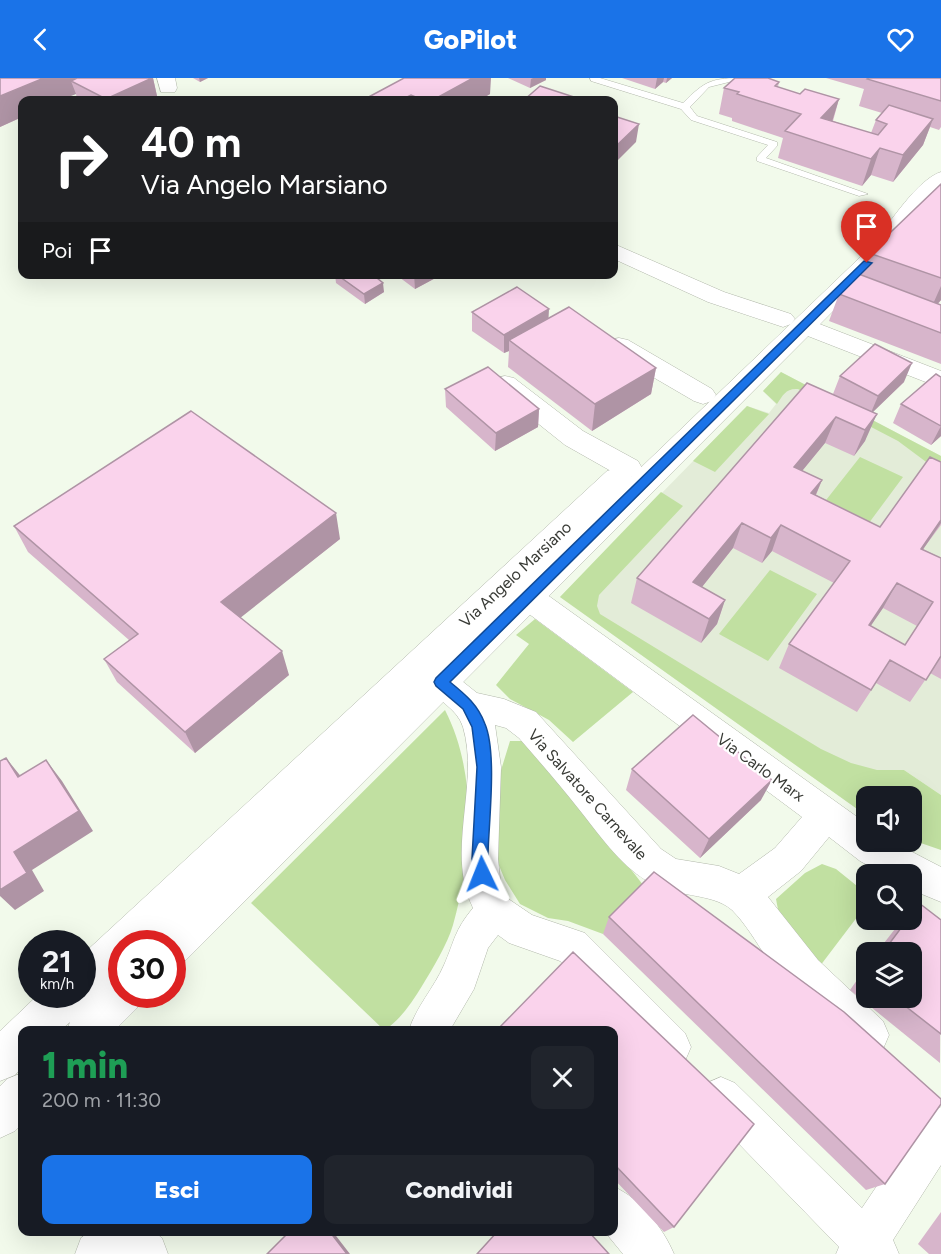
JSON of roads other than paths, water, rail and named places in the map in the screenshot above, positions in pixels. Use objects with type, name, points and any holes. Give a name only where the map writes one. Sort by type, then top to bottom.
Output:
[{"type":"street","name":"Via Angelo Marsiano","points":[[139,930],[703,395],[883,248],[910,210],[941,179]]},
{"type":"street","points":[[618,253],[716,297],[793,322],[941,380]]},
{"type":"street","name":"Via Angelo Marsiano","points":[[186,933],[454,694],[528,597],[793,322]]},
{"type":"street","points":[[599,334],[703,395]]},
{"type":"street","points":[[497,378],[574,438],[628,468]]},
{"type":"street","name":"Via Carlo Marx","points":[[528,597],[873,849],[922,877],[941,885]]},
{"type":"street","points":[[454,694],[479,726],[481,736],[484,767],[480,859],[483,890],[494,911],[522,930],[572,946],[867,1250],[941,1128]]},
{"type":"street","name":"Via Salvatore Carnevale","points":[[454,694],[524,722],[560,760],[616,830],[651,864],[676,879],[714,882],[739,893],[762,917],[783,950],[817,989],[897,1060]]},
{"type":"street","points":[[739,893],[765,880],[791,859],[825,814]]},
{"type":"street","points":[[430,1026],[460,975],[472,938],[494,911]]},
{"type":"street","name":"Via Angelo Marsiano","points":[[96,969],[108,959]]},
{"type":"street","points":[[36,1026],[55,1008]]},
{"type":"street","points":[[91,1026],[109,1008]]},
{"type":"street","points":[[0,1060],[18,1043]]},
{"type":"street","points":[[0,1116],[18,1098]]},
{"type":"street","points":[[618,1214],[652,1254]]},
{"type":"street","points":[[97,1254],[117,1236]]},
{"type":"street","points":[[126,1236],[146,1254]]},
{"type":"lane","points":[[596,78],[594,79],[685,107],[694,118],[774,144],[760,159],[863,194]]},
{"type":"lane","points":[[685,107],[706,85],[741,78]]}]
